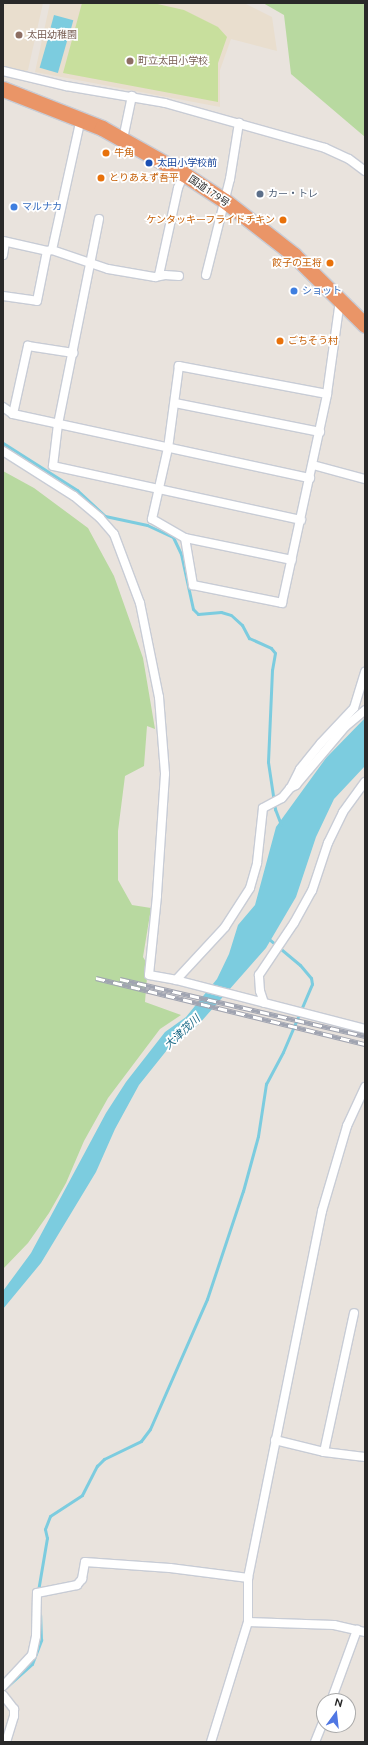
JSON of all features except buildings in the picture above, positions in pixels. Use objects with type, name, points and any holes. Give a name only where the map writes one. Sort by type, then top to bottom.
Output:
[{"type":"highway","name":"国道179号","points":[[3,89],[81,118],[123,139],[184,174],[225,201],[294,255],[365,326]]},
{"type":"street","points":[[3,71],[66,86],[132,96],[239,123],[325,148],[350,159],[365,171]]},
{"type":"street","points":[[123,139],[132,96]]},
{"type":"street","points":[[3,296],[37,301],[81,118]]},
{"type":"street","points":[[206,276],[225,201],[239,123]]},
{"type":"street","points":[[159,275],[178,188],[184,174]]},
{"type":"street","points":[[44,475],[54,466],[58,424],[99,219]]},
{"type":"street","points":[[3,255],[4,241],[50,251],[90,264],[155,277],[159,275],[179,276]]},
{"type":"street","points":[[185,538],[193,585],[282,603],[328,394],[340,300]]},
{"type":"street","points":[[13,414],[28,346],[73,353]]},
{"type":"street","points":[[292,560],[185,538],[152,519],[160,489],[168,448],[179,366],[328,394]]},
{"type":"street","points":[[175,403],[320,432]]},
{"type":"street","points":[[3,407],[13,414],[310,478]]},
{"type":"street","points":[[3,451],[44,475],[74,496],[114,534],[140,603],[154,662],[159,697],[165,774],[158,896],[149,975],[176,980],[365,1029]]},
{"type":"street","points":[[313,465],[365,479]]},
{"type":"street","points":[[54,466],[301,520]]},
{"type":"street","points":[[176,980],[225,927],[250,888],[257,863],[263,808],[282,798],[290,788],[308,758],[354,708],[365,672]]},
{"type":"street","points":[[290,788],[296,785],[344,727],[365,710]]},
{"type":"street","points":[[264,1003],[260,991],[259,975],[294,923],[312,891],[328,843],[343,812],[365,782]]},
{"type":"street","points":[[211,1742],[248,1622],[248,1578],[322,1211],[347,1126],[365,1087]]},
{"type":"street","points":[[324,1452],[354,1313]]},
{"type":"street","points":[[275,1440],[324,1452],[365,1457]]},
{"type":"street","points":[[3,1686],[32,1655],[36,1636],[40,1592],[77,1585],[82,1579],[85,1562],[170,1568],[248,1578]]},
{"type":"street","points":[[248,1622],[334,1625],[361,1631],[334,1693]]},
{"type":"street","points":[[4,1695],[14,1709],[14,1716],[6,1742]]},
{"type":"shaded area","name":"太田幼稚園","points":[[3,3],[43,3],[28,70],[23,72],[3,67]]},
{"type":"shaded area","name":"町立太田小学校","points":[[50,3],[244,3],[272,17],[277,51],[231,39],[220,70],[220,107],[35,72]]},
{"type":"green space","name":"町立太田小学校","points":[[82,3],[153,3],[184,10],[218,27],[227,37],[218,63],[218,102],[63,73]]},
{"type":"green space","points":[[263,3],[365,3],[365,137],[291,74],[284,15]]},
{"type":"green space","points":[[3,471],[34,488],[88,528],[114,576],[143,658],[155,729],[147,726],[144,766],[125,776],[118,831],[118,880],[132,905],[151,908],[143,957],[148,965],[145,1002],[181,1015],[160,1029],[108,1098],[84,1141],[66,1183],[49,1213],[28,1243],[3,1269]]},
{"type":"water","points":[[54,15],[73,20],[70,33],[51,28]]},
{"type":"water","points":[[49,35],[67,40],[58,73],[40,68]]},
{"type":"water","name":"大津茂川","points":[[365,718],[365,766],[334,799],[316,837],[296,897],[266,948],[199,1024],[167,1050],[139,1085],[115,1129],[96,1172],[41,1263],[3,1309],[3,1291],[31,1253],[106,1113],[126,1082],[165,1032],[186,1017],[217,979],[229,954],[238,925],[255,905],[276,827],[326,758]]},
{"type":"waterway","points":[[3,443],[77,490],[105,516],[147,525],[173,537],[181,554],[193,609],[198,614],[221,612],[231,615],[242,625],[249,638],[271,648],[275,653],[272,670],[268,762],[275,809],[281,825]]},
{"type":"waterway","points":[[38,1591],[47,1538],[45,1529],[50,1516],[82,1495],[97,1466],[104,1459],[141,1441],[150,1429],[207,1299],[243,1191],[258,1136],[266,1084],[283,1052],[312,984],[311,978],[300,965],[269,939]]},
{"type":"waterway","points":[[3,1690],[32,1664],[41,1640],[40,1615]]},
{"type":"railway","points":[[96,978],[365,1044]]},
{"type":"railway","points":[[120,979],[365,1036]]},
{"type":"place","name":"太田幼稚園","points":[[19,35]]},
{"type":"place","name":"町立太田小学校","points":[[130,61]]},
{"type":"place","name":"牛角","points":[[106,153]]},
{"type":"place","name":"太田小学校前","points":[[149,163]]},
{"type":"place","name":"とりあえず吾平","points":[[101,178]]},
{"type":"place","name":"カー・トレ","points":[[260,194]]},
{"type":"place","name":"マルナカ","points":[[14,207]]},
{"type":"place","name":"ケンタッキーフライドチキン","points":[[283,220]]},
{"type":"place","name":"餃子の王将","points":[[330,263]]},
{"type":"place","name":"ショット","points":[[294,291]]},
{"type":"place","name":"ごちそう村","points":[[280,341]]}]
